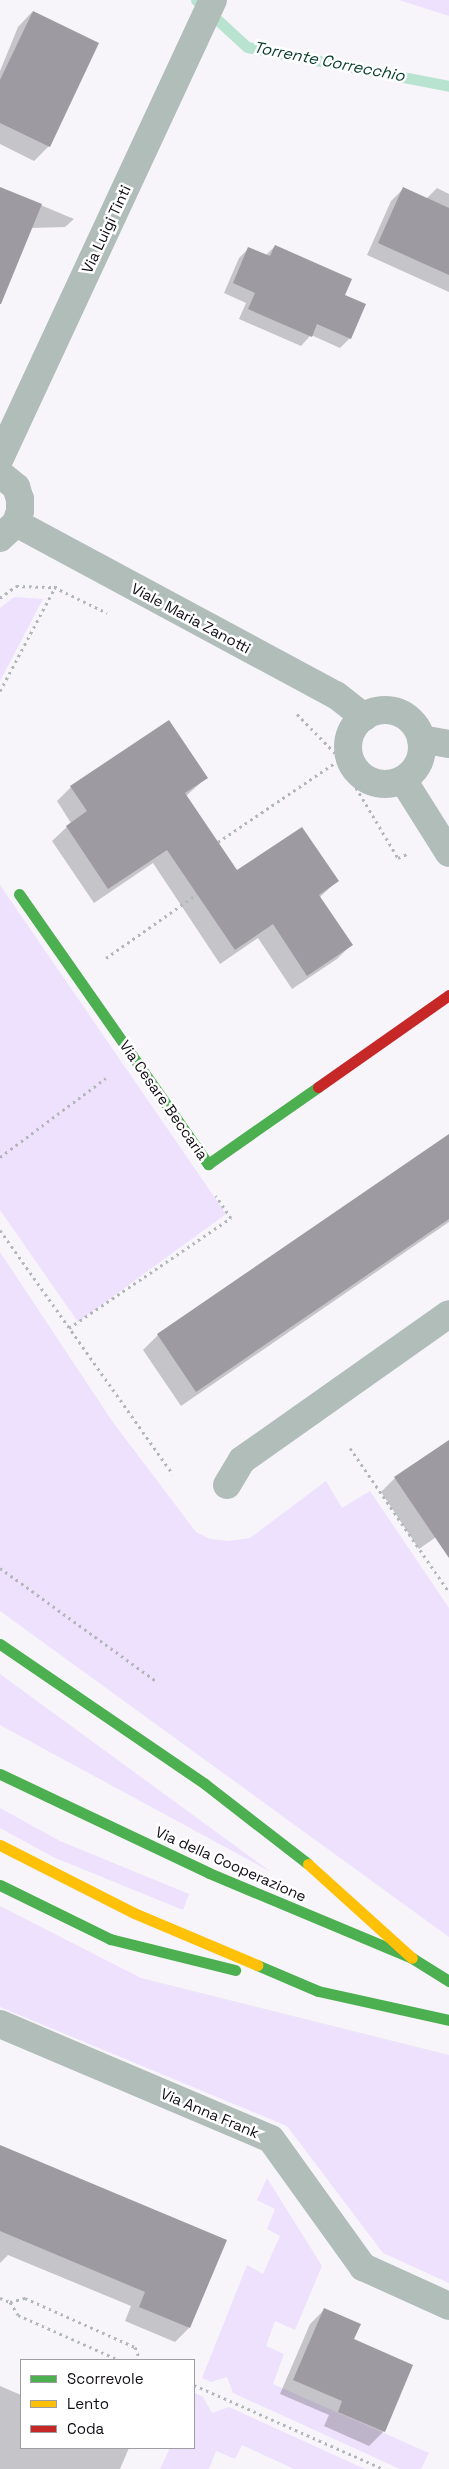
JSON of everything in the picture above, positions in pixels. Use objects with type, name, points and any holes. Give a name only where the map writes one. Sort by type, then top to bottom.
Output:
[{"type":"main road","name":"Via Cesare Beccaria","points":[[19,894],[208,1164],[449,995]]},
{"type":"main road","points":[[0,1644],[205,1784],[323,1875],[412,1958]]},
{"type":"main road","name":"Via della Cooperazione","points":[[0,1774],[209,1873],[412,1958],[449,1981]]},
{"type":"main road","points":[[0,1845],[134,1913],[318,1991]]},
{"type":"main road","points":[[0,1886],[110,1939],[318,1991],[449,2020]]},
{"type":"street","name":"Via Luigi Tinti","points":[[0,458],[213,0]]},
{"type":"street","name":"Viale Maria Zanotti","points":[[0,474],[16,487],[20,499],[20,511],[8,531],[336,695],[364,717]]},
{"type":"street","points":[[396,711],[407,717],[418,730],[421,739],[421,755],[416,768],[403,780],[394,784],[370,782],[355,770],[348,755],[349,736],[356,724],[374,712],[396,711]]},
{"type":"street","points":[[421,739],[449,744]]},
{"type":"street","points":[[403,780],[444,846]]},
{"type":"street","points":[[227,1485],[242,1460],[449,1314]]},
{"type":"street","name":"Via Anna Frank","points":[[0,2024],[272,2139],[363,2268],[449,2306]]},
{"type":"path","points":[[0,598],[16,586],[54,587],[112,615]]},
{"type":"path","points":[[0,691],[54,587]]},
{"type":"path","points":[[292,710],[339,760],[398,858],[444,846]]},
{"type":"path","points":[[218,842],[339,760]]},
{"type":"path","points":[[78,978],[197,894]]},
{"type":"path","points":[[0,1157],[133,1058]]},
{"type":"path","points":[[69,1328],[230,1218]]},
{"type":"path","points":[[0,1230],[173,1474]]},
{"type":"path","points":[[350,1448],[449,1592]]},
{"type":"path","points":[[0,1568],[156,1681]]},
{"type":"path","points":[[0,2298],[10,2302],[18,2315],[117,2359]]},
{"type":"path","points":[[10,2302],[25,2298],[33,2301],[134,2347],[140,2359]]},
{"type":"path","points":[[195,2386],[384,2469]]},
{"type":"shaded area","points":[[399,0],[449,0],[449,16]]},
{"type":"shaded area","points":[[14,597],[43,599],[0,681],[0,608]]},
{"type":"shaded area","points":[[0,885],[226,1214],[78,1322],[0,1210]]},
{"type":"shaded area","points":[[0,1252],[112,1421],[196,1532],[210,1539],[228,1541],[250,1538],[326,1481],[342,1508],[370,1491],[449,1608],[449,1937],[0,1611]]},
{"type":"shaded area","points":[[0,1674],[271,1872],[0,1725]]},
{"type":"shaded area","points":[[0,1808],[60,1841],[189,1894],[183,1910],[53,1857],[0,1828]]},
{"type":"shaded area","points":[[0,1906],[141,1978],[449,2055],[449,2283],[383,2253],[287,2126],[0,2007]]},
{"type":"shaded area","points":[[267,2178],[322,2266],[295,2330],[275,2321],[266,2346],[284,2354],[273,2384],[429,2453],[421,2469],[400,2469],[233,2393],[227,2377],[211,2382],[202,2378],[247,2265],[263,2274],[280,2236],[267,2229],[275,2209],[257,2200]]},
{"type":"shaded area","points":[[195,2393],[203,2397],[212,2413],[229,2407],[365,2469],[294,2469],[242,2445],[235,2459],[216,2451],[209,2469],[160,2469],[170,2449],[195,2449]]},
{"type":"building","points":[[33,11],[99,43],[50,147],[0,123],[0,80]]},
{"type":"building","points":[[0,187],[42,204],[1,304],[0,304]]},
{"type":"building","points":[[403,187],[449,208],[449,275],[378,243]]},
{"type":"building","points":[[275,245],[352,279],[345,295],[366,304],[351,339],[317,324],[312,337],[248,309],[255,293],[233,283],[248,247],[270,256]]},
{"type":"building","points":[[169,720],[208,778],[185,793],[237,870],[302,827],[339,881],[319,895],[353,945],[307,976],[273,924],[235,950],[167,850],[108,889],[66,826],[87,811],[70,786]]},
{"type":"building","points":[[449,1134],[449,1219],[196,1392],[157,1334]]},
{"type":"building","points":[[449,1440],[449,1558],[394,1477]]},
{"type":"building","points":[[0,2145],[227,2240],[190,2328],[139,2307],[145,2292],[0,2231]]},
{"type":"building","points":[[324,2308],[361,2324],[354,2339],[413,2365],[385,2432],[338,2412],[342,2401],[293,2380]]},
{"type":"waterway","name":"Torrente Correcchio","points":[[196,0],[247,47],[449,86]]},
{"type":"traffic: fast","points":[[19,894],[208,1164],[318,1087]]},
{"type":"traffic: fast","points":[[0,1644],[205,1784],[308,1864]]},
{"type":"traffic: fast","points":[[0,1774],[209,1873],[412,1958],[449,1981]]},
{"type":"traffic: fast","points":[[0,1885],[110,1939],[235,1970]]},
{"type":"traffic: fast","points":[[257,1965],[318,1991],[449,2020]]},
{"type":"traffic: slow","points":[[0,1845],[134,1913],[257,1965]]},
{"type":"traffic: slow","points":[[308,1864],[412,1958]]},
{"type":"traffic: jam","points":[[318,1087],[449,995]]}]
